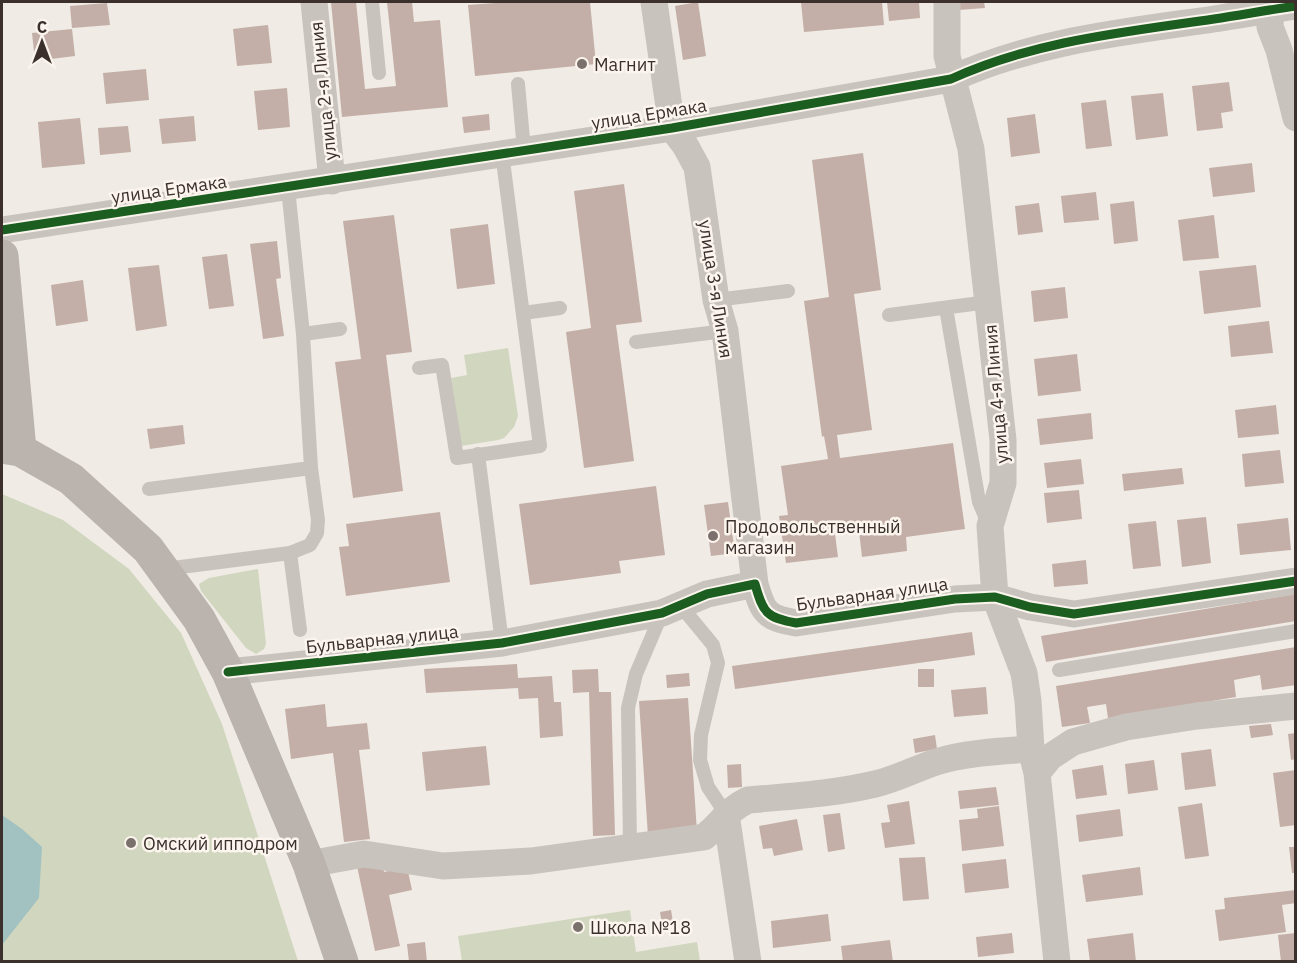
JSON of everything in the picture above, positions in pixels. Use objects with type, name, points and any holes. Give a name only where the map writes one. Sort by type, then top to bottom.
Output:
[{"type":"main road","points":[[2,256],[11,448],[71,479],[148,549],[200,619],[228,672],[309,864],[342,962]]},
{"type":"street","name":"улица 2-я Линия","points":[[314,2],[332,181]]},
{"type":"street","name":"улица 3-я Линия","points":[[654,2],[672,128],[697,166],[717,300],[725,331],[755,584]]},
{"type":"street","name":"улица 4-я Линия","points":[[947,2],[947,56],[951,79],[960,102],[971,149],[1003,451],[1003,483],[990,526],[995,597],[1024,674],[1057,962]]},
{"type":"street","name":"улица Ермака","points":[[2,230],[672,128],[951,79],[982,65],[1012,56],[1121,31],[1279,6]]},
{"type":"street","points":[[1279,6],[1270,27],[1285,70],[1296,118]]},
{"type":"street","name":"Бульварная улица","points":[[228,672],[502,643],[671,609],[707,594],[755,584],[760,605],[775,619],[796,622],[954,599],[995,597],[1030,607],[1074,614],[1296,581]]},
{"type":"street","points":[[309,864],[364,854],[443,866],[531,861],[704,837],[719,826],[726,814],[735,806],[748,800],[840,792],[910,774],[936,762],[993,752],[1034,761],[1050,757],[1073,742],[1126,727],[1197,716],[1296,706]]},
{"type":"street","points":[[726,814],[748,962]]},
{"type":"lane","points":[[372,2],[379,73]]},
{"type":"lane","points":[[419,368],[442,364],[457,458],[540,446],[523,313],[513,152],[518,84]]},
{"type":"lane","points":[[164,570],[290,553],[310,546],[317,534],[318,520],[311,468],[303,334],[288,188]]},
{"type":"lane","points":[[717,300],[788,291]]},
{"type":"lane","points":[[890,315],[988,302]]},
{"type":"lane","points":[[523,313],[560,308]]},
{"type":"lane","points":[[946,308],[979,502],[990,526]]},
{"type":"lane","points":[[303,334],[340,329]]},
{"type":"lane","points":[[636,342],[725,331]]},
{"type":"lane","points":[[477,454],[502,643]]},
{"type":"lane","points":[[149,489],[311,468]]},
{"type":"lane","points":[[290,553],[300,630]]},
{"type":"lane","points":[[630,846],[628,708],[636,674],[671,609],[713,645],[718,663],[701,735],[700,760],[708,787],[726,814]]},
{"type":"lane","points":[[1059,670],[1296,631]]},
{"type":"green space","points":[[508,348],[518,416],[514,427],[504,438],[461,446],[451,378],[467,375],[464,355]]},
{"type":"green space","name":"Омский ипподром","points":[[2,494],[63,520],[129,569],[181,633],[222,724],[298,961],[2,961]]},
{"type":"green space","points":[[258,569],[266,644],[264,649],[256,654],[246,648],[201,591],[199,584],[209,578]]},
{"type":"green space","points":[[630,910],[636,952],[697,942],[700,961],[462,961],[458,936]]},
{"type":"water","points":[[2,815],[42,847],[39,898],[2,945]]},
{"type":"building","points":[[331,2],[356,2],[365,89],[396,86],[387,2],[412,2],[414,22],[440,20],[448,107],[342,117]]},
{"type":"building","points":[[509,2],[590,2],[596,64],[475,76],[468,5]]},
{"type":"building","points":[[698,2],[706,56],[683,60],[675,6]]},
{"type":"building","points":[[801,2],[882,2],[884,25],[804,32]]},
{"type":"building","points":[[887,2],[919,2],[920,18],[889,21]]},
{"type":"building","points":[[957,2],[984,2],[985,8],[958,10]]},
{"type":"building","points":[[107,3],[110,25],[72,28],[70,6]]},
{"type":"building","points":[[268,25],[272,63],[237,66],[233,29]]},
{"type":"building","points":[[72,29],[75,56],[35,61],[32,33]]},
{"type":"building","points":[[146,69],[149,100],[106,104],[103,73]]},
{"type":"building","points":[[1229,82],[1233,111],[1221,113],[1223,128],[1197,131],[1192,86]]},
{"type":"building","points":[[287,88],[290,127],[258,130],[254,91]]},
{"type":"building","points":[[1163,93],[1168,136],[1136,140],[1131,96]]},
{"type":"building","points":[[1106,100],[1112,146],[1086,149],[1081,103]]},
{"type":"building","points":[[489,114],[490,130],[464,133],[462,117]]},
{"type":"building","points":[[1035,114],[1040,153],[1011,157],[1007,118]]},
{"type":"building","points":[[194,116],[196,141],[162,144],[159,119]]},
{"type":"building","points":[[80,118],[85,164],[42,168],[38,122]]},
{"type":"building","points":[[128,126],[131,152],[100,155],[98,128]]},
{"type":"building","points":[[863,153],[881,290],[854,294],[872,430],[837,435],[840,458],[953,443],[965,529],[906,537],[907,551],[862,557],[859,531],[835,534],[838,557],[786,563],[779,516],[788,515],[781,466],[828,459],[824,436],[822,437],[804,301],[829,297],[812,160]]},
{"type":"building","points":[[1252,163],[1255,192],[1213,197],[1209,168]]},
{"type":"building","points":[[624,184],[642,322],[616,325],[634,461],[584,468],[566,332],[591,328],[574,191]]},
{"type":"building","points":[[1096,192],[1099,220],[1064,223],[1061,196]]},
{"type":"building","points":[[1134,201],[1138,241],[1114,244],[1110,204]]},
{"type":"building","points":[[1039,203],[1043,232],[1018,235],[1015,206]]},
{"type":"building","points":[[394,215],[412,352],[386,355],[403,491],[353,498],[335,362],[361,359],[343,221]]},
{"type":"building","points":[[1214,215],[1219,258],[1183,261],[1178,220]]},
{"type":"building","points":[[488,224],[495,284],[457,289],[450,229]]},
{"type":"building","points":[[277,241],[281,278],[276,279],[284,336],[263,339],[250,244]]},
{"type":"building","points":[[227,254],[234,306],[209,309],[202,257]]},
{"type":"building","points":[[159,265],[167,326],[136,331],[128,268]]},
{"type":"building","points":[[1256,265],[1261,307],[1204,314],[1199,271]]},
{"type":"building","points":[[83,280],[88,321],[56,326],[51,285]]},
{"type":"building","points":[[1065,287],[1068,318],[1034,322],[1031,291]]},
{"type":"building","points":[[1269,321],[1273,353],[1231,357],[1228,326]]},
{"type":"building","points":[[1077,354],[1081,391],[1038,396],[1034,359]]},
{"type":"building","points":[[1276,405],[1279,434],[1238,438],[1235,410]]},
{"type":"building","points":[[1091,413],[1093,439],[1040,445],[1037,419]]},
{"type":"building","points":[[183,425],[185,444],[150,449],[147,429]]},
{"type":"building","points":[[1280,450],[1284,483],[1245,487],[1242,454]]},
{"type":"building","points":[[1081,459],[1084,484],[1047,488],[1044,463]]},
{"type":"building","points":[[1182,468],[1184,484],[1124,491],[1122,474]]},
{"type":"building","points":[[656,486],[665,555],[619,561],[621,573],[530,585],[519,504]]},
{"type":"building","points":[[1079,490],[1082,519],[1047,523],[1044,493]]},
{"type":"building","points":[[728,502],[735,553],[711,556],[704,505]]},
{"type":"building","points":[[440,512],[450,582],[346,596],[339,547],[349,546],[346,524]]},
{"type":"building","points":[[1206,517],[1211,563],[1182,567],[1177,520]]},
{"type":"building","points":[[1288,518],[1291,550],[1240,555],[1237,524]]},
{"type":"building","points":[[1156,521],[1161,566],[1133,569],[1128,524]]},
{"type":"building","points":[[1086,560],[1088,584],[1054,587],[1052,564]]},
{"type":"building","points":[[1296,594],[1296,621],[1046,662],[1041,636]]},
{"type":"building","points":[[972,632],[975,655],[735,689],[732,666]]},
{"type":"building","points":[[1296,647],[1296,685],[1262,690],[1260,675],[1234,680],[1236,697],[1108,718],[1106,704],[1087,707],[1090,723],[1062,727],[1056,686]]},
{"type":"building","points":[[517,664],[518,678],[552,676],[554,702],[561,702],[563,736],[540,738],[538,698],[519,699],[518,688],[426,693],[424,669]]},
{"type":"building","points":[[598,669],[599,692],[611,692],[615,835],[593,836],[589,692],[573,693],[572,670]]},
{"type":"building","points":[[918,669],[934,669],[934,687],[918,687]]},
{"type":"building","points":[[689,673],[690,686],[667,688],[666,675]]},
{"type":"building","points":[[986,687],[988,714],[954,717],[951,690]]},
{"type":"building","points":[[688,698],[697,832],[648,836],[639,701]]},
{"type":"building","points":[[325,704],[327,727],[367,723],[370,749],[359,750],[370,839],[344,842],[333,753],[291,759],[285,709]]},
{"type":"building","points":[[1271,724],[1273,735],[1251,738],[1249,726]]},
{"type":"building","points":[[1296,733],[1296,759],[1291,760],[1288,734]]},
{"type":"building","points":[[935,735],[937,749],[915,753],[913,739]]},
{"type":"building","points":[[486,746],[490,785],[426,791],[422,752]]},
{"type":"building","points":[[1211,749],[1216,786],[1185,790],[1181,753]]},
{"type":"building","points":[[1154,760],[1158,790],[1128,794],[1125,764]]},
{"type":"building","points":[[741,764],[742,787],[728,788],[727,765]]},
{"type":"building","points":[[1103,765],[1107,795],[1076,799],[1072,770]]},
{"type":"building","points":[[1296,770],[1296,825],[1280,827],[1273,773]]},
{"type":"building","points":[[996,787],[999,805],[960,809],[958,791]]},
{"type":"building","points":[[909,801],[915,844],[885,848],[881,823],[890,822],[887,805]]},
{"type":"building","points":[[1202,803],[1209,856],[1185,859],[1178,807]]},
{"type":"building","points":[[999,806],[1004,846],[962,851],[959,820],[978,818],[977,809]]},
{"type":"building","points":[[1120,809],[1123,836],[1079,842],[1076,815]]},
{"type":"building","points":[[840,813],[845,849],[828,852],[823,815]]},
{"type":"building","points":[[797,819],[803,850],[774,856],[772,848],[763,849],[759,826]]},
{"type":"building","points":[[1289,847],[1296,847],[1296,873],[1292,873]]},
{"type":"building","points":[[925,857],[929,899],[903,901],[899,858]]},
{"type":"building","points":[[1006,859],[1009,888],[965,893],[962,864]]},
{"type":"building","points":[[382,861],[384,872],[407,867],[412,890],[389,895],[400,946],[375,951],[357,866]]},
{"type":"building","points":[[1140,867],[1143,895],[1086,902],[1082,875]]},
{"type":"building","points":[[1296,890],[1296,903],[1282,905],[1286,932],[1219,941],[1215,910],[1225,909],[1224,898]]},
{"type":"building","points":[[671,910],[673,922],[662,924],[660,912]]},
{"type":"building","points":[[828,914],[831,941],[773,948],[771,921]]},
{"type":"building","points":[[1012,933],[1014,953],[978,957],[976,937]]},
{"type":"building","points":[[1133,933],[1136,962],[1090,962],[1087,939]]},
{"type":"building","points":[[1296,933],[1296,962],[1281,962],[1278,935]]},
{"type":"building","points":[[890,940],[893,962],[843,962],[841,946]]},
{"type":"building","points":[[425,942],[427,962],[409,962],[407,944]]},
{"type":"cycle path","points":[[2,230],[672,128],[951,79],[1015,55],[1080,40],[1296,6]]},
{"type":"cycle path","points":[[228,672],[502,643],[662,613],[707,594],[755,584],[764,608],[772,616],[796,623],[955,599],[995,597],[1030,607],[1074,614],[1296,581]]},
{"type":"place","name":"Магнит","points":[[582,64]]},
{"type":"place","name":"Продовольственный магазин","points":[[713,536]]},
{"type":"place","name":"Омский ипподром","points":[[131,843]]},
{"type":"place","name":"Школа №18","points":[[578,927]]}]
